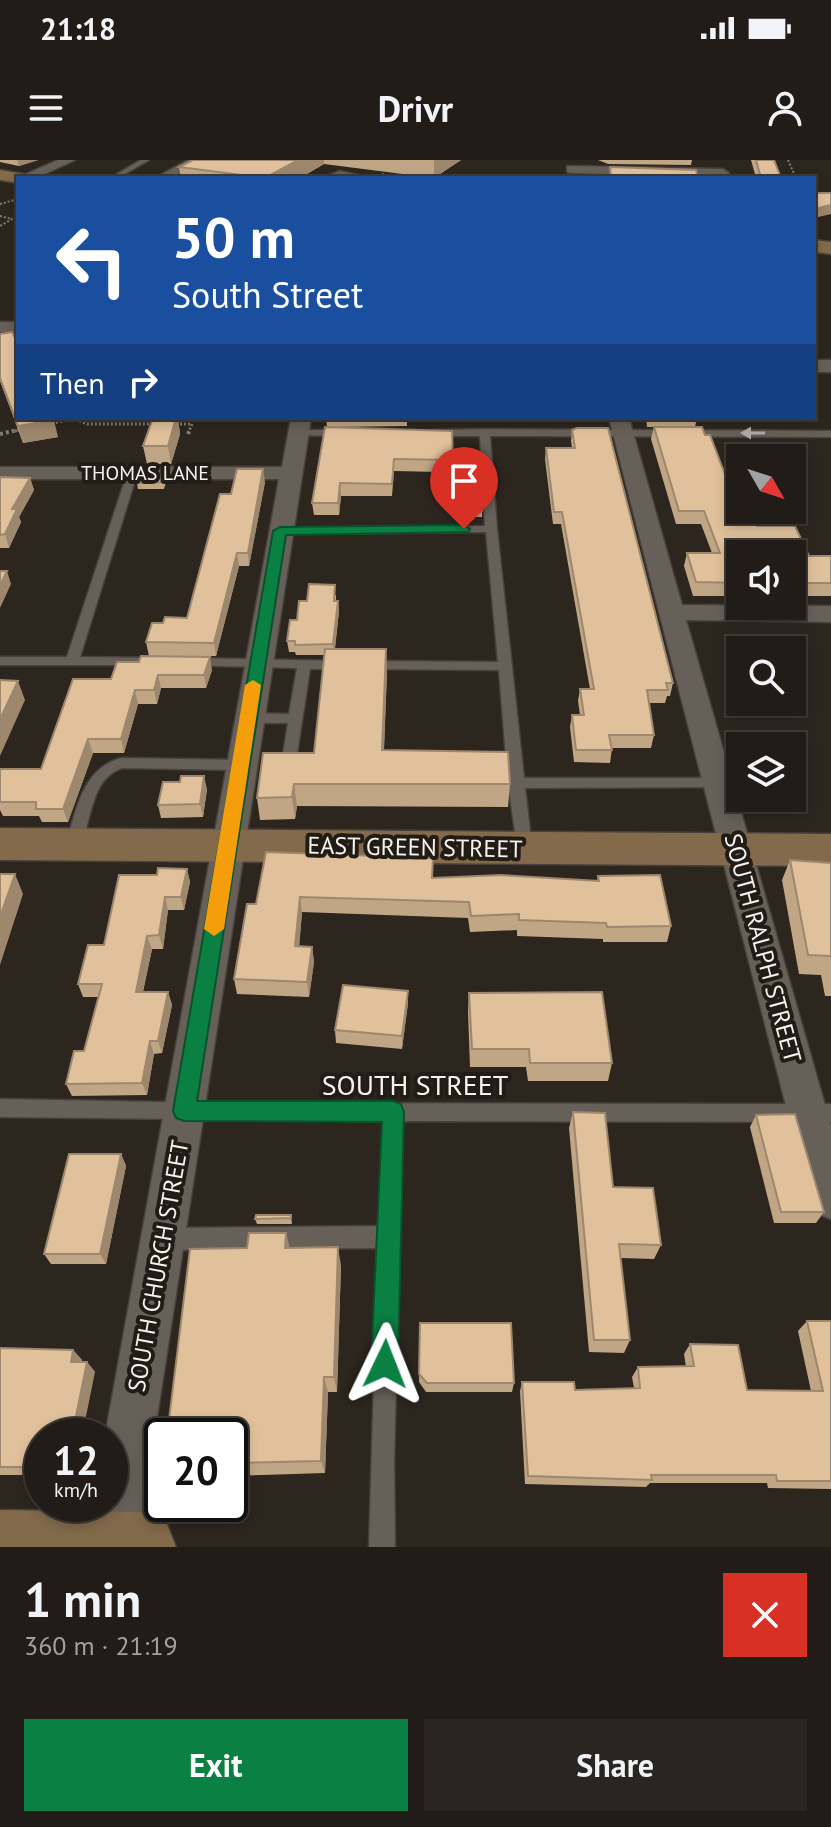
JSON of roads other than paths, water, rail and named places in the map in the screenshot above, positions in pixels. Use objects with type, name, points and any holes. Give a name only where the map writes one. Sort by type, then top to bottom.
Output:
[{"type":"street","points":[[28,176],[69,160]]},
{"type":"street","points":[[166,176],[198,160]]},
{"type":"street","points":[[570,169],[723,170]]},
{"type":"street","name":"SOUTH RALPH STREET","points":[[622,425],[737,850],[819,1113],[831,1199]]},
{"type":"street","name":"SOUTH CHURCH STREET","points":[[111,1547],[289,473],[300,426]]},
{"type":"street","name":"THOMAS LANE","points":[[0,473],[289,473]]},
{"type":"street","points":[[674,612],[831,614]]},
{"type":"street","name":"EAST GREEN STREET","points":[[0,844],[831,850]]},
{"type":"street","points":[[0,1545],[141,1547]]},
{"type":"lane","points":[[117,176],[146,160]]},
{"type":"lane","points":[[423,433],[622,425],[831,434]]},
{"type":"lane","points":[[300,426],[361,433]]},
{"type":"lane","points":[[485,432],[491,529],[524,848]]},
{"type":"lane","points":[[72,662],[132,474]]},
{"type":"lane","points":[[280,531],[491,529]]},
{"type":"lane","points":[[0,661],[505,666]]},
{"type":"lane","points":[[288,767],[304,665]]},
{"type":"lane","points":[[248,718],[296,719]]},
{"type":"lane","points":[[74,843],[97,777],[106,767],[121,763],[240,765]]},
{"type":"lane","points":[[516,783],[718,783]]},
{"type":"lane","name":"SOUTH STREET","points":[[0,1108],[819,1113]]},
{"type":"lane","points":[[382,1547],[393,1112]]},
{"type":"lane","points":[[163,1239],[389,1237]]}]
